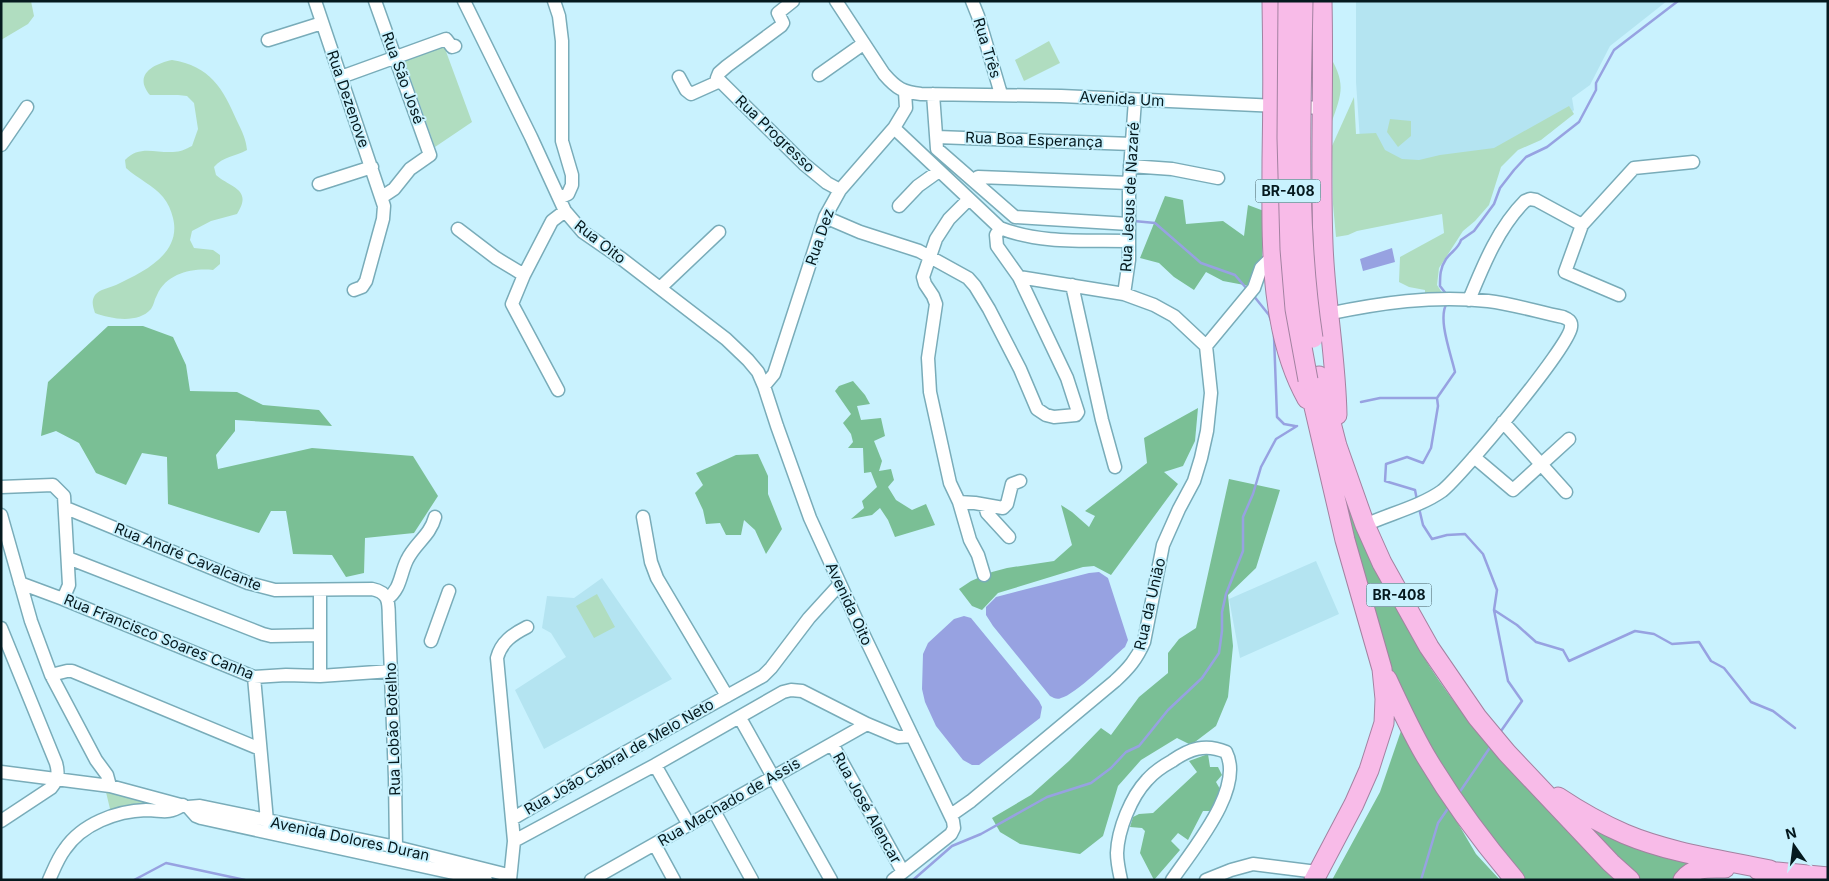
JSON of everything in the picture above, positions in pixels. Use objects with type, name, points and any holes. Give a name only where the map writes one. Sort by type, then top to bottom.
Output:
[{"type":"highway","points":[[1272,1],[1272,257],[1286,345],[1297,380],[1314,413]]},
{"type":"highway","name":"BR-408","points":[[1288,1],[1287,138],[1290,249],[1295,309],[1314,378],[1365,525],[1382,564],[1399,594],[1444,669],[1477,716],[1535,784],[1615,871],[1630,880]]},
{"type":"highway","name":"BR-408","points":[[1303,1],[1301,94],[1302,230],[1314,378],[1314,413],[1345,540],[1382,669],[1416,739],[1442,782],[1478,834],[1515,880]]},
{"type":"highway","points":[[1322,1],[1321,194],[1323,260],[1334,360],[1337,446]]},
{"type":"highway","points":[[1315,876],[1354,804],[1377,747],[1384,723],[1385,699],[1382,669]]},
{"type":"highway","points":[[1535,784],[1586,814],[1626,834],[1664,847],[1770,870]]},
{"type":"highway","points":[[1683,880],[1691,872],[1700,868],[1770,870],[1828,877]]},
{"type":"street","name":"Rua São José","points":[[375,1],[430,155],[410,169],[394,190],[382,197]]},
{"type":"street","name":"Rua Oito","points":[[464,1],[531,137],[565,212],[583,232],[726,339],[758,372],[764,386]]},
{"type":"street","points":[[554,1],[559,16],[562,41],[562,141],[572,175],[572,185],[568,194],[559,198]]},
{"type":"street","points":[[679,77],[686,90],[691,94],[719,77],[781,26],[783,23],[778,13],[793,1]]},
{"type":"street","points":[[836,1],[863,44],[894,85],[905,92],[927,94],[937,149],[1015,217],[1129,224]]},
{"type":"street","name":"Rua Três","points":[[972,1],[1001,94]]},
{"type":"street","name":"Rua Dezenove","points":[[318,2],[322,24],[382,197],[384,212],[366,281],[362,287],[354,290]]},
{"type":"street","points":[[268,40],[322,24]]},
{"type":"street","points":[[341,77],[446,39],[452,47],[455,46]]},
{"type":"street","points":[[819,75],[863,44]]},
{"type":"street","name":"Rua Progresso","points":[[719,77],[804,164],[827,183],[840,190]]},
{"type":"street","name":"Rua Dez","points":[[764,386],[774,374],[825,217],[840,190],[894,128],[906,108],[905,92]]},
{"type":"street","name":"Avenida Um","points":[[927,94],[1061,96],[1322,108]]},
{"type":"street","name":"Rua Jesus de Nazaré","points":[[1124,294],[1129,260],[1129,183],[1135,100]]},
{"type":"street","points":[[1,145],[27,107]]},
{"type":"street","points":[[894,128],[1000,228],[1011,233],[1042,239],[1129,241]]},
{"type":"street","name":"Rua Boa Esperança","points":[[936,137],[1132,144]]},
{"type":"street","points":[[1619,295],[1565,272],[1582,225],[1634,168],[1693,162]]},
{"type":"street","points":[[1130,166],[1172,169],[1218,178]]},
{"type":"street","points":[[319,184],[372,167]]},
{"type":"street","points":[[899,206],[918,186],[939,171]]},
{"type":"street","points":[[978,177],[1129,183]]},
{"type":"street","points":[[969,199],[949,219],[936,239],[924,277],[925,284],[936,304],[928,358],[930,392],[947,473],[959,502],[970,540],[980,559],[984,575]]},
{"type":"street","points":[[1469,300],[1489,254],[1525,201],[1530,199],[1536,200],[1582,225]]},
{"type":"street","points":[[558,390],[512,308],[512,300],[552,221],[565,212]]},
{"type":"street","points":[[825,217],[860,232],[930,257],[968,278],[989,309],[1020,368],[1038,409],[1046,415],[1054,417],[1076,415],[1078,411],[1068,378],[1019,277],[998,246],[996,235],[1000,228]]},
{"type":"street","points":[[458,228],[496,258],[524,275]]},
{"type":"street","points":[[660,288],[719,232]]},
{"type":"street","points":[[1019,277],[1124,294],[1154,304],[1174,316],[1206,346],[1254,288],[1262,268],[1272,257]]},
{"type":"street","points":[[1072,286],[1102,420],[1115,467]]},
{"type":"street","points":[[1328,314],[1375,304],[1411,300],[1469,300],[1513,305],[1563,317],[1571,323],[1567,339],[1546,369],[1474,457],[1442,491],[1365,525]]},
{"type":"street","name":"Rua da União","points":[[951,815],[971,801],[1115,681],[1138,656],[1144,642],[1164,545],[1175,517],[1194,481],[1207,432],[1211,393],[1206,346]]},
{"type":"street","name":"Avenida Oito","points":[[764,386],[802,500],[840,584],[951,815]]},
{"type":"street","points":[[1503,422],[1542,463],[1566,492]]},
{"type":"street","points":[[1474,457],[1513,490],[1569,439]]},
{"type":"street","points":[[959,502],[1003,508],[1007,504],[1012,484],[1020,481]]},
{"type":"street","points":[[1,487],[53,485],[64,496],[69,585],[63,599]]},
{"type":"street","points":[[984,506],[987,513],[1009,537]]},
{"type":"street","name":"Rua André Cavalcante","points":[[66,508],[261,587],[275,590],[372,588],[384,593],[387,598]]},
{"type":"street","points":[[1,515],[31,621],[52,675],[96,760],[107,775],[110,786]]},
{"type":"street","points":[[387,598],[395,592],[406,561],[416,544],[429,532],[435,517]]},
{"type":"street","name":"Rua João Cabral de Melo Neto","points":[[643,517],[651,562],[657,578],[727,696]]},
{"type":"street","points":[[68,558],[263,634],[271,636],[319,635]]},
{"type":"street","name":"Rua Francisco Soares Canha","points":[[20,583],[254,677],[286,675],[320,676],[391,671]]},
{"type":"street","name":"Rua João Cabral de Melo Neto","points":[[512,819],[768,672],[809,618],[840,584]]},
{"type":"street","points":[[320,590],[320,676]]},
{"type":"street","points":[[431,641],[449,591]]},
{"type":"street","name":"Rua Lobão Botelho","points":[[387,598],[396,853]]},
{"type":"street","points":[[510,880],[514,841],[497,658],[502,645],[510,637],[527,627]]},
{"type":"street","points":[[1,628],[56,763],[58,775],[54,784],[43,794],[1,821]]},
{"type":"street","points":[[52,675],[72,671],[260,749]]},
{"type":"street","points":[[254,677],[267,821]]},
{"type":"street","name":"Rua João Cabral de Melo Neto","points":[[514,841],[656,765],[783,692],[802,691],[867,724],[898,737],[912,736]]},
{"type":"street","points":[[740,718],[831,880]]},
{"type":"street","name":"Rua Machado de Assis","points":[[593,879],[867,724]]},
{"type":"street","name":"Rua José Alencar","points":[[832,744],[898,876]]},
{"type":"street","points":[[1121,880],[1117,855],[1119,840],[1128,812],[1147,780],[1160,768],[1190,750],[1201,747],[1226,752],[1230,765],[1227,792],[1222,805],[1172,880]]},
{"type":"street","name":"Rua João Cabral de Melo Neto","points":[[656,765],[689,825]]},
{"type":"street","name":"Avenida Dolores Duran","points":[[1,772],[110,786],[185,806],[200,806],[396,853],[486,880]]},
{"type":"street","points":[[49,880],[66,848],[80,833],[106,818],[146,810],[169,812],[185,806]]},
{"type":"street","name":"Avenida Dolores Duran","points":[[185,806],[201,818],[264,833],[396,853],[504,874],[510,880]]},
{"type":"street","points":[[714,811],[752,880]]},
{"type":"street","points":[[898,876],[951,834],[954,825],[951,815]]},
{"type":"street","points":[[655,844],[674,880]]},
{"type":"street","points":[[1206,880],[1253,864],[1315,876]]},
{"type":"shaded area","points":[[1356,1],[1667,1],[1610,46],[1590,85],[1572,98],[1574,110],[1550,133],[1524,139],[1364,199],[1356,82]]},
{"type":"shaded area","points":[[1316,561],[1339,614],[1240,658],[1229,599]]},
{"type":"shaded area","points":[[602,578],[672,679],[544,749],[515,690],[566,657],[551,633],[542,628],[547,596],[574,598]]},
{"type":"green space","points":[[2,1],[31,1],[34,16],[28,24],[1,40]]},
{"type":"green space","points":[[1049,41],[1060,63],[1024,81],[1015,60]]},
{"type":"green space","points":[[444,46],[472,122],[435,147],[404,60]]},
{"type":"green space","points":[[1327,51],[1337,71],[1341,87],[1331,124]]},
{"type":"green space","points":[[172,60],[196,67],[206,73],[214,80],[232,109],[244,135],[247,150],[225,159],[214,167],[216,175],[238,190],[243,199],[237,214],[211,221],[192,231],[190,240],[194,248],[213,250],[220,255],[220,264],[213,270],[189,271],[174,277],[161,288],[151,309],[139,317],[124,319],[101,315],[94,311],[93,302],[95,295],[148,268],[166,252],[172,242],[174,231],[173,218],[168,204],[155,189],[126,168],[125,160],[130,155],[142,151],[176,152],[192,146],[198,129],[194,103],[187,96],[150,95],[145,88],[144,76],[158,64]]},
{"type":"green space","points":[[1354,97],[1356,134],[1376,133],[1385,150],[1402,159],[1419,160],[1440,155],[1494,148],[1569,106],[1574,114],[1541,140],[1518,150],[1501,167],[1489,205],[1463,231],[1439,268],[1437,285],[1445,297],[1425,296],[1425,290],[1409,287],[1399,282],[1400,257],[1444,233],[1442,214],[1336,237],[1333,204],[1332,146]]},
{"type":"green space","points":[[1390,119],[1411,121],[1411,136],[1398,147],[1387,132]]},
{"type":"green space","points":[[1165,196],[1183,200],[1186,224],[1223,221],[1244,236],[1248,205],[1264,211],[1262,260],[1255,287],[1223,281],[1206,272],[1194,290],[1174,277],[1159,263],[1140,258]]},
{"type":"green space","points":[[108,326],[143,326],[173,337],[186,365],[190,391],[237,392],[263,405],[319,410],[332,426],[235,420],[235,431],[216,455],[218,469],[312,448],[413,456],[438,496],[414,533],[365,538],[364,573],[346,577],[332,555],[293,554],[286,511],[271,511],[259,533],[168,504],[167,457],[142,453],[126,485],[96,473],[79,443],[56,431],[41,436],[48,382]]},
{"type":"green space","points":[[853,381],[870,404],[857,406],[861,420],[881,418],[885,436],[874,441],[882,461],[879,471],[891,469],[894,480],[888,487],[896,500],[912,510],[926,504],[935,525],[895,537],[888,520],[880,508],[872,515],[851,519],[864,508],[862,501],[877,487],[871,472],[864,473],[863,448],[848,448],[853,442],[851,434],[843,423],[851,414],[835,391],[839,386]]},
{"type":"green space","points":[[1198,408],[1195,441],[1183,466],[1164,472],[1178,484],[1111,575],[1094,566],[1083,567],[998,593],[982,610],[972,606],[959,589],[971,581],[992,572],[1054,561],[1072,545],[1061,505],[1089,527],[1095,516],[1085,511],[1147,463],[1144,438]]},
{"type":"green space","points":[[758,454],[768,476],[768,494],[782,529],[766,554],[755,530],[744,520],[741,535],[726,535],[720,523],[706,524],[703,510],[695,493],[703,485],[696,473],[736,455]]},
{"type":"green space","points":[[1338,472],[1408,625],[1430,667],[1471,724],[1615,880],[1521,880],[1430,754],[1390,668],[1369,604]]},
{"type":"green space","points":[[1229,479],[1280,490],[1256,568],[1228,595],[1233,646],[1228,697],[1216,726],[1191,745],[1177,738],[1141,760],[1118,786],[1103,836],[1080,854],[1020,844],[1000,832],[992,818],[1031,795],[1069,761],[1101,728],[1111,735],[1139,697],[1168,673],[1168,653],[1179,639],[1196,628]]},
{"type":"green space","points":[[597,594],[615,627],[594,638],[576,606]]},
{"type":"green space","points":[[1402,728],[1476,854],[1500,880],[1332,880],[1380,792]]},
{"type":"green space","points":[[1208,754],[1210,767],[1218,767],[1222,775],[1216,782],[1220,789],[1216,811],[1203,811],[1188,840],[1178,833],[1171,841],[1180,850],[1154,880],[1140,853],[1145,831],[1142,828],[1130,827],[1133,817],[1139,814],[1153,813],[1197,772],[1189,761]]},
{"type":"green space","points":[[105,788],[171,801],[111,813]]},
{"type":"green space","points":[[1575,820],[1614,834],[1670,859],[1698,865],[1681,870],[1672,880],[1636,880]]},
{"type":"water","points":[[1392,248],[1395,262],[1363,271],[1360,259]]},
{"type":"water","points":[[1099,572],[1108,578],[1128,640],[1125,647],[1075,690],[1060,699],[1050,696],[993,626],[986,615],[986,607],[996,597]]},
{"type":"water","points":[[964,616],[971,618],[1042,707],[1040,718],[979,765],[972,765],[963,760],[936,726],[925,702],[922,689],[923,654],[928,643],[954,619]]},
{"type":"waterway","points":[[1447,295],[1440,286],[1444,262],[1461,240],[1474,231],[1494,204],[1500,188],[1514,170],[1526,157],[1547,147],[1579,122],[1596,90],[1596,83],[1614,50],[1678,1]]},
{"type":"waterway","points":[[1134,221],[1155,223],[1201,263],[1235,275],[1247,289]]},
{"type":"waterway","points":[[1253,295],[1269,315],[1272,323]]},
{"type":"waterway","points":[[1437,398],[1455,372],[1444,327],[1443,318],[1447,303]]},
{"type":"waterway","points":[[1274,336],[1277,417],[1284,424],[1295,426]]},
{"type":"waterway","points":[[1361,402],[1380,398],[1437,398]]},
{"type":"waterway","points":[[1417,500],[1415,490],[1385,481],[1386,464],[1407,457],[1423,463],[1431,448],[1438,406],[1437,398]]},
{"type":"waterway","points":[[913,880],[952,846],[981,834],[1047,797],[1091,783],[1111,768],[1126,752],[1139,746],[1168,710],[1202,678],[1219,653],[1222,612],[1226,594],[1243,551],[1243,517],[1253,494],[1261,467],[1276,439],[1297,426]]},
{"type":"waterway","points":[[1419,508],[1423,525],[1432,539],[1447,535],[1465,534],[1483,554],[1497,590],[1494,610],[1508,681],[1522,701],[1501,731]]},
{"type":"waterway","points":[[1494,610],[1517,625],[1536,642],[1563,650],[1569,661],[1635,631],[1654,634],[1672,644],[1699,642],[1711,661],[1724,668],[1751,702],[1773,711],[1795,728]]},
{"type":"waterway","points":[[1459,793],[1491,746]]},
{"type":"waterway","points":[[1421,880],[1438,823],[1449,807]]},
{"type":"waterway","points":[[134,880],[166,863],[245,880]]}]
